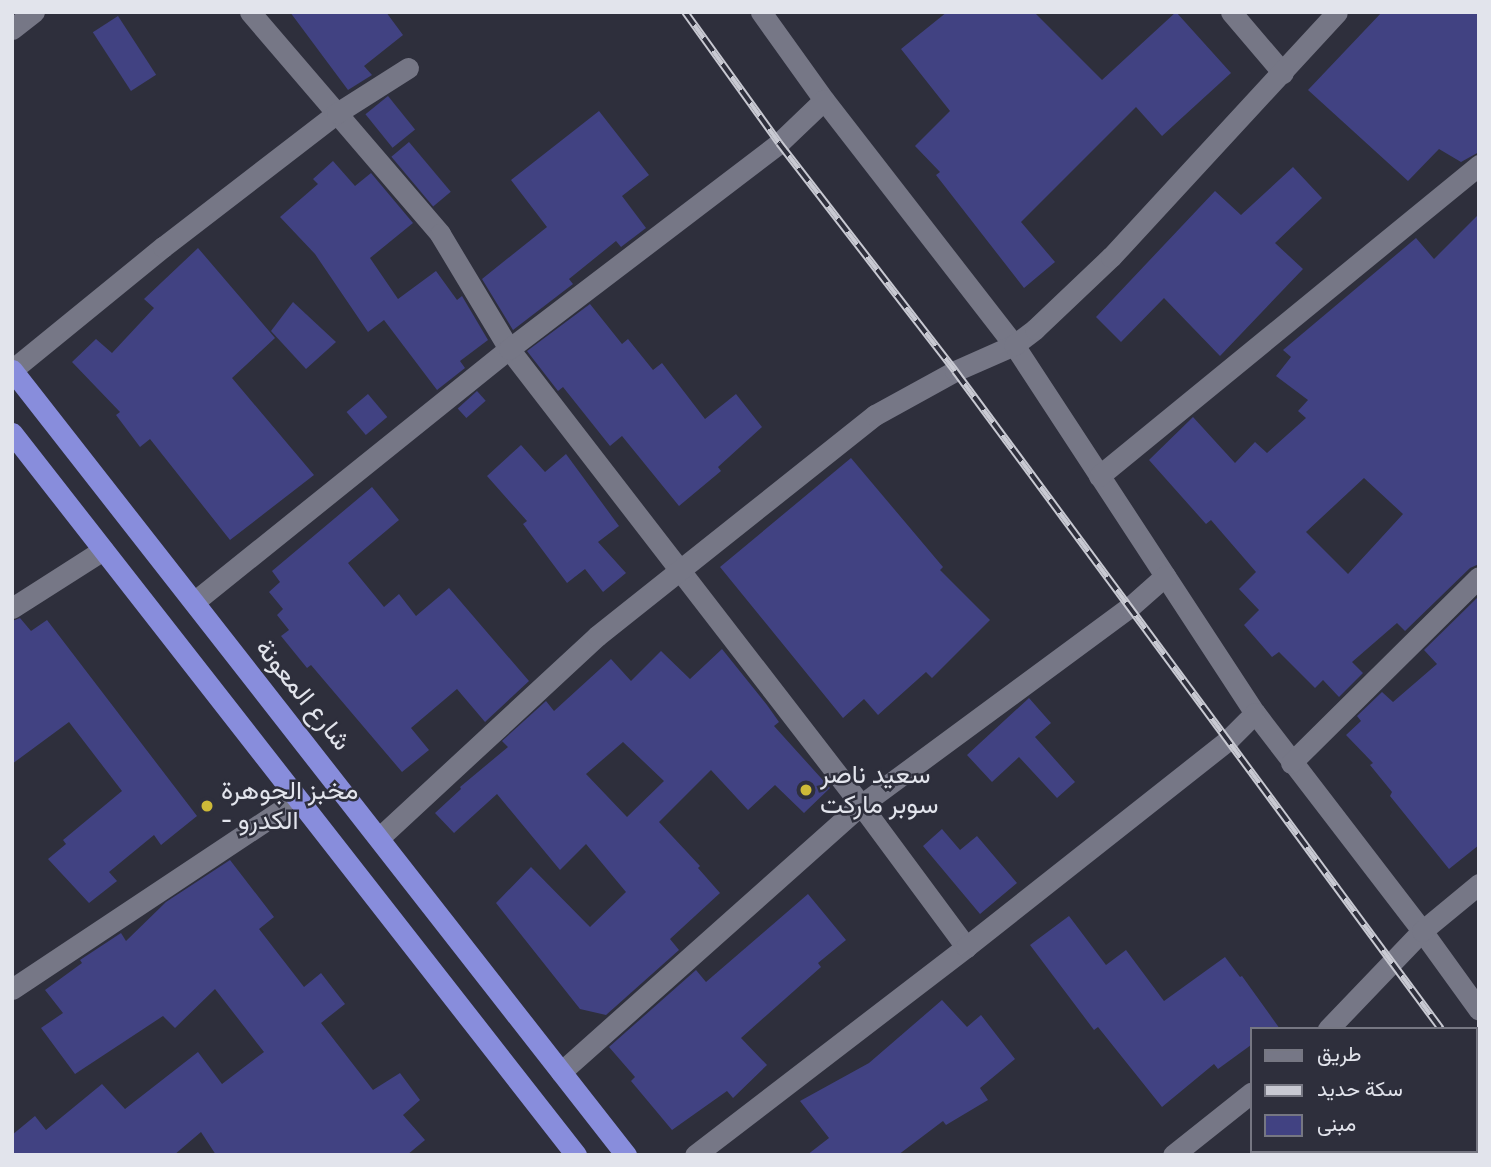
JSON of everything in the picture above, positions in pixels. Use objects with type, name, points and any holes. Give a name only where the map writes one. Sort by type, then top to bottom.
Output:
[{"type":"highway","name":"شارع المعونة","points":[[12,370],[380,837],[626,1155]]},
{"type":"highway","points":[[12,433],[296,800],[576,1155]]},
{"type":"street","points":[[12,29],[34,12]]},
{"type":"street","points":[[250,12],[440,234],[509,349],[861,805],[966,947]]},
{"type":"street","points":[[761,12],[824,100],[1014,345],[1255,713],[1422,930],[1479,1010]]},
{"type":"street","points":[[1231,12],[1283,73]]},
{"type":"street","points":[[380,837],[544,683],[677,570],[875,415],[955,370],[1014,345],[1111,257],[1337,12]]},
{"type":"street","points":[[12,370],[163,247],[337,113],[408,68]]},
{"type":"street","points":[[194,602],[509,349],[779,143],[824,100]]},
{"type":"street","points":[[1099,476],[1479,165]]},
{"type":"street","points":[[12,608],[103,550]]},
{"type":"street","points":[[561,1072],[861,805],[1129,607],[1165,576]]},
{"type":"street","points":[[1291,763],[1479,577]]},
{"type":"street","points":[[695,1155],[966,947],[1228,740],[1255,713]]},
{"type":"street","points":[[12,989],[296,800]]},
{"type":"street","points":[[1335,1027],[1422,930],[1479,884]]},
{"type":"street","points":[[1173,1155],[1250,1094]]},
{"type":"building","points":[[290,12],[386,12],[403,35],[364,66],[372,75],[348,90]]},
{"type":"building","points":[[947,12],[1034,12],[1102,80],[1176,12],[1231,73],[1162,136],[1136,107],[1021,222],[1055,262],[1024,288],[936,175],[940,172],[915,146],[950,111],[901,49]]},
{"type":"building","points":[[1382,12],[1479,12],[1479,152],[1461,162],[1439,149],[1408,181],[1308,90]]},
{"type":"building","points":[[118,16],[156,75],[131,91],[93,32]]},
{"type":"building","points":[[388,96],[415,129],[393,148],[365,114]]},
{"type":"building","points":[[599,111],[649,175],[622,196],[646,228],[621,247],[616,241],[569,279],[573,284],[513,330],[482,279],[547,227],[511,180]]},
{"type":"building","points":[[409,142],[451,192],[433,207],[391,157]]},
{"type":"building","points":[[333,161],[355,186],[371,173],[413,223],[370,258],[398,299],[436,271],[457,300],[462,296],[488,340],[460,361],[465,368],[437,390],[384,320],[368,332],[315,254],[280,217],[318,184],[313,179]]},
{"type":"building","points":[[1293,167],[1322,198],[1275,243],[1303,269],[1220,356],[1164,298],[1121,342],[1096,317],[1215,191],[1241,215]]},
{"type":"building","points":[[1479,214],[1479,564],[1470,568],[1405,631],[1397,623],[1352,662],[1363,673],[1339,697],[1323,680],[1315,688],[1279,652],[1272,657],[1244,625],[1259,610],[1239,589],[1256,572],[1211,520],[1206,524],[1149,460],[1193,417],[1235,463],[1255,442],[1267,453],[1306,418],[1298,411],[1308,400],[1276,376],[1291,357],[1283,350],[1416,238],[1434,259]],"holes":[[[1364,478],[1403,514],[1348,574],[1306,532]]]},
{"type":"building","points":[[198,248],[275,338],[232,378],[314,475],[230,540],[150,439],[140,447],[116,415],[120,412],[72,362],[96,339],[112,353],[154,308],[144,299]]},
{"type":"building","points":[[293,302],[336,342],[306,369],[271,331]]},
{"type":"building","points":[[590,304],[622,344],[628,339],[653,370],[662,363],[705,419],[736,394],[762,427],[718,467],[721,471],[679,506],[622,436],[610,446],[563,387],[558,391],[527,351]]},
{"type":"building","points":[[477,391],[486,401],[466,418],[458,408]]},
{"type":"building","points":[[368,394],[387,417],[366,435],[347,412]]},
{"type":"building","points":[[521,445],[545,472],[566,454],[619,526],[598,542],[626,573],[603,592],[585,569],[567,583],[523,524],[527,521],[487,476]]},
{"type":"building","points":[[851,458],[943,567],[940,570],[990,620],[932,678],[926,672],[878,715],[864,699],[843,718],[720,567]]},
{"type":"building","points":[[372,487],[399,520],[348,563],[384,607],[399,594],[416,616],[449,588],[529,681],[485,722],[457,689],[411,728],[429,750],[402,772],[311,665],[307,668],[281,636],[289,630],[277,615],[283,609],[269,592],[280,582],[272,571]]},
{"type":"building","points":[[1479,596],[1479,845],[1449,869],[1390,796],[1392,792],[1370,765],[1373,763],[1346,735],[1361,721],[1357,716],[1382,692],[1393,702],[1437,664],[1424,650]]},
{"type":"building","points":[[20,618],[31,631],[47,620],[197,816],[161,845],[154,835],[109,872],[117,881],[89,903],[48,859],[66,844],[63,840],[122,791],[69,722],[12,764],[12,621]]},
{"type":"building","points":[[722,649],[779,722],[774,726],[830,788],[804,813],[775,785],[748,810],[711,770],[659,822],[700,866],[698,868],[720,893],[670,939],[679,950],[606,1015],[580,1009],[496,903],[531,867],[590,927],[626,892],[586,844],[560,870],[497,794],[454,833],[435,813],[461,789],[460,787],[508,747],[502,741],[546,701],[554,711],[611,659],[631,681],[661,651],[690,679]],"holes":[[[623,742],[664,781],[627,817],[586,774]]]},
{"type":"building","points":[[1029,698],[1051,723],[1035,737],[1075,782],[1057,798],[1019,757],[992,782],[967,755]]},
{"type":"building","points":[[942,829],[960,850],[977,836],[1017,883],[980,914],[923,846]]},
{"type":"building","points":[[230,860],[274,917],[259,929],[304,987],[321,973],[345,1004],[321,1023],[373,1090],[400,1073],[420,1100],[403,1115],[425,1140],[407,1155],[216,1155],[201,1132],[174,1155],[12,1155],[12,1135],[35,1116],[46,1130],[102,1084],[125,1109],[198,1052],[222,1084],[264,1052],[215,989],[175,1028],[163,1016],[75,1074],[41,1028],[63,1013],[45,990],[82,963],[80,960],[121,933],[126,941],[166,902]]},
{"type":"building","points":[[808,894],[846,940],[818,963],[821,967],[741,1038],[767,1065],[733,1098],[727,1091],[672,1130],[631,1081],[635,1077],[609,1047],[696,970],[706,982]]},
{"type":"building","points":[[1069,916],[1106,965],[1126,950],[1164,1001],[1225,957],[1279,1027],[1250,1027],[1250,1046],[1218,1069],[1214,1064],[1162,1107],[1098,1027],[1094,1030],[1030,945]]},
{"type":"building","points":[[942,1000],[967,1027],[981,1015],[1015,1059],[980,1088],[988,1100],[946,1125],[943,1121],[898,1155],[807,1155],[829,1138],[800,1101],[869,1063]]},
{"type":"railway","points":[[685,12],[779,143],[955,371],[1440,1027]]},
{"type":"place","name":"سعيد ناصر سوبر ماركت","points":[[806,790]]},
{"type":"place","name":"مخبز الجوهرة - الكدرو","points":[[207,806]]}]
